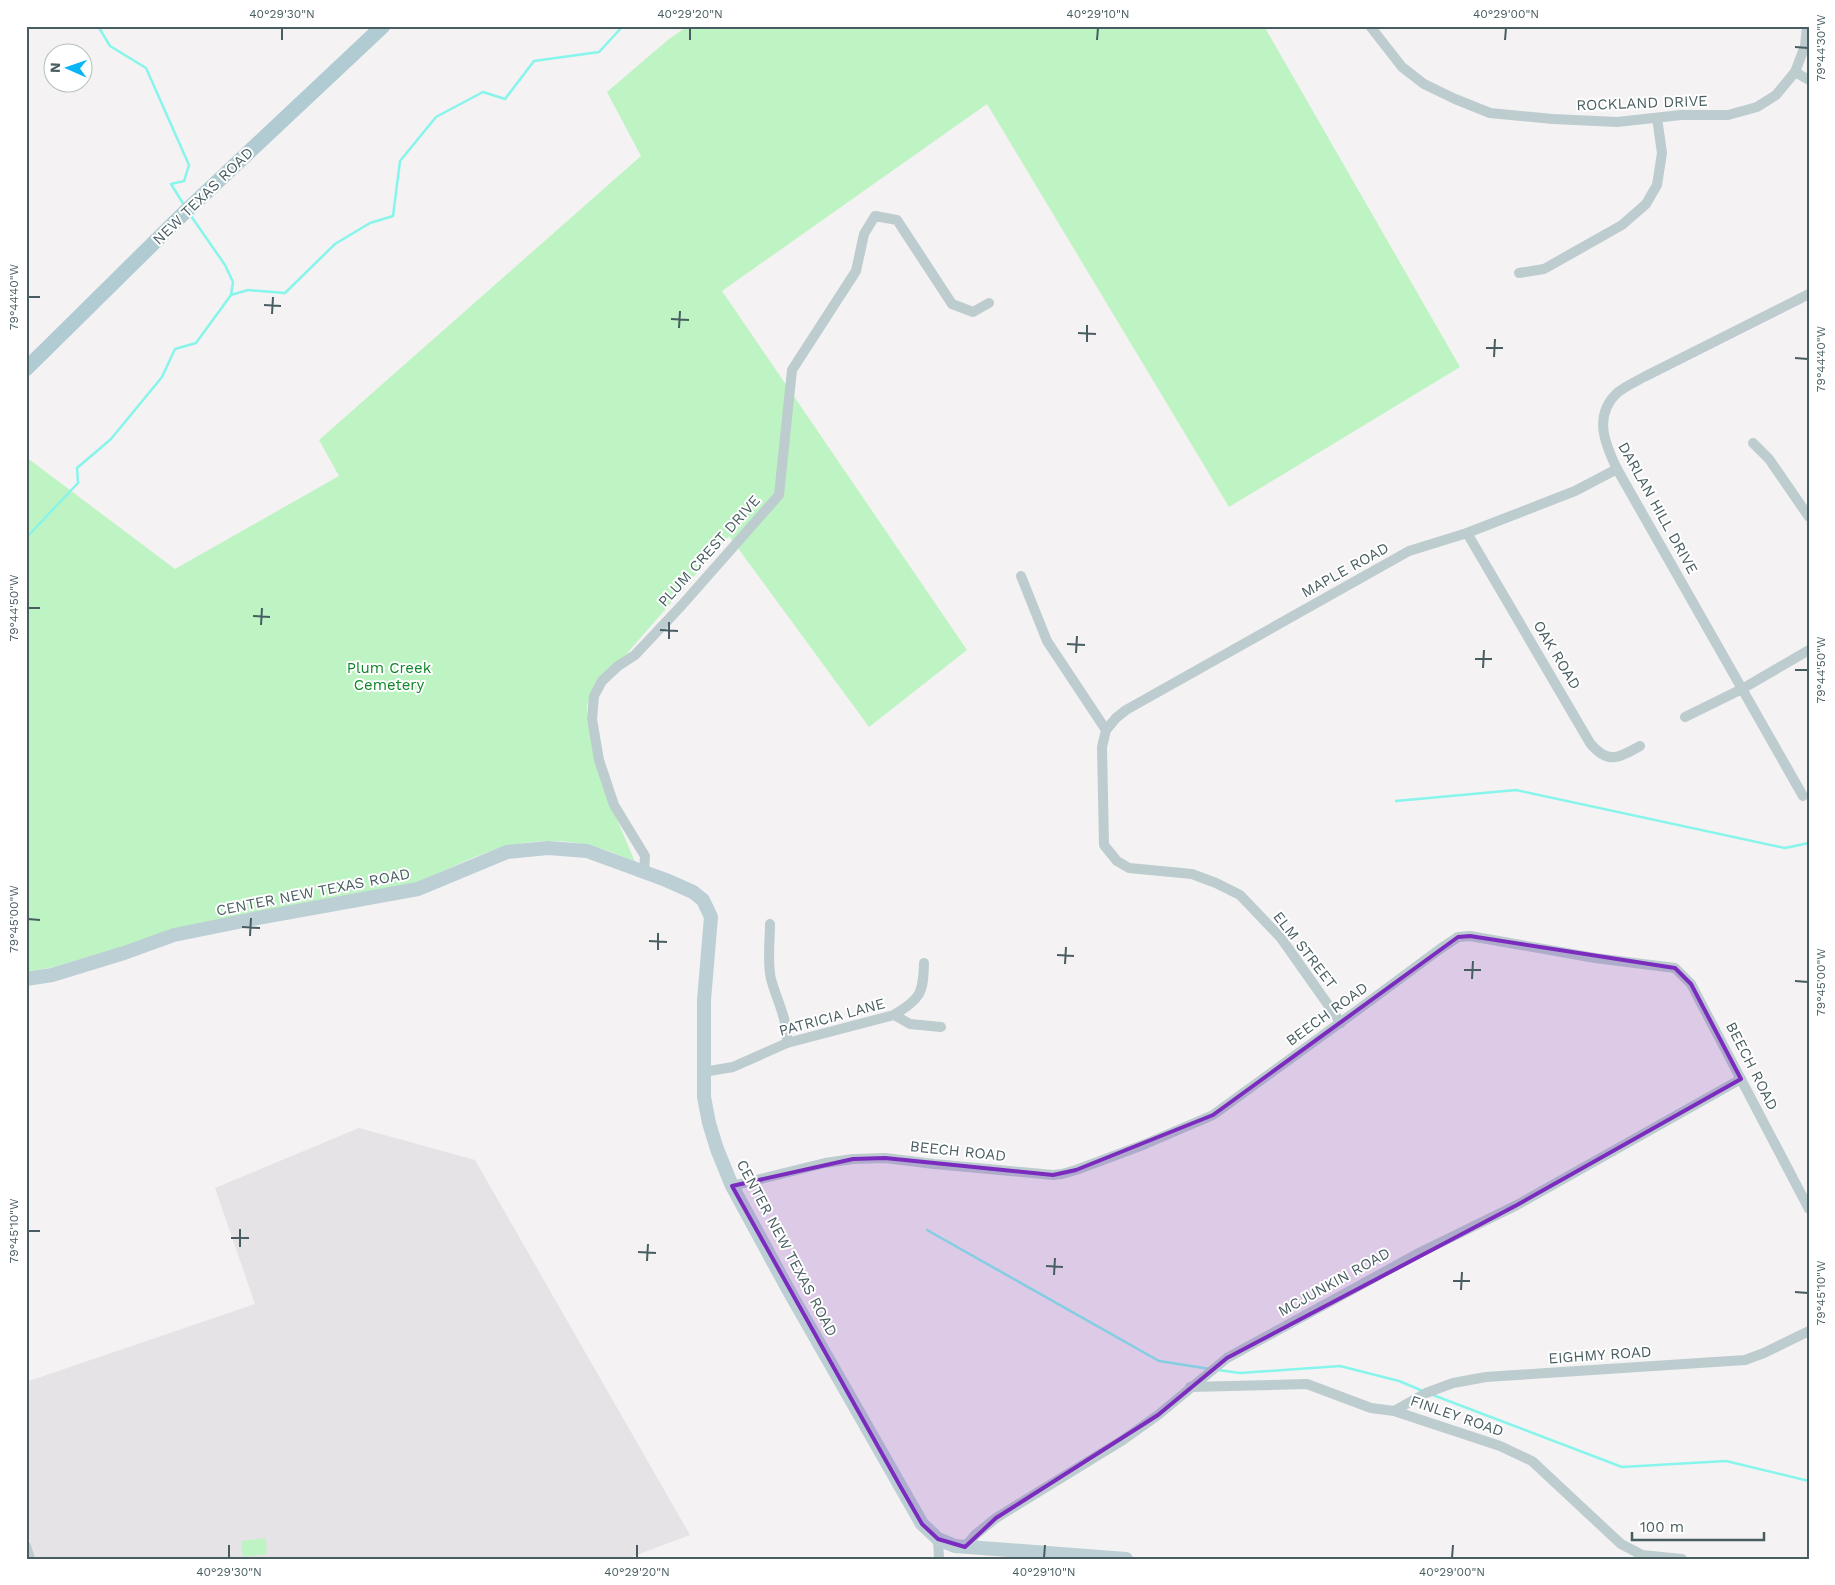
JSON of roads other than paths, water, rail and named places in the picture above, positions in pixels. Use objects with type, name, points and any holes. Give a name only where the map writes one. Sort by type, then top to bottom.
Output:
[{"type":"main road","name":"NEW TEXAS ROAD","points":[[26,369],[178,219],[383,26]]},
{"type":"street","name":"ROCKLAND DRIVE","points":[[1370,27],[1402,67],[1424,84],[1455,100],[1490,113],[1553,120],[1617,122],[1681,115],[1728,115],[1757,106],[1776,94],[1795,72],[1805,46],[1807,26]]},
{"type":"street","points":[[1795,72],[1809,80]]},
{"type":"street","points":[[1519,272],[1544,269],[1622,225],[1646,204],[1657,185],[1662,153],[1657,118]]},
{"type":"street","name":"PLUM CREST DRIVE","points":[[644,872],[645,856],[614,805],[599,760],[592,719],[594,696],[602,681],[618,666],[635,655],[779,495],[792,370],[856,271],[864,234],[875,216],[897,220],[952,304],[973,312],[989,303]]},
{"type":"street","name":"DARLAN HILL DRIVE","points":[[1803,796],[1617,469],[1603,437],[1603,425],[1610,401],[1618,392],[1809,294]]},
{"type":"street","points":[[1753,443],[1769,459],[1809,517]]},
{"type":"street","name":"MAPLE ROAD","points":[[1106,730],[1126,710],[1410,551],[1467,533],[1575,491],[1617,469]]},
{"type":"street","name":"OAK ROAD","points":[[1467,533],[1590,743],[1599,754],[1606,758],[1620,756],[1640,746]]},
{"type":"street","points":[[1021,576],[1047,641],[1106,730]]},
{"type":"street","points":[[1685,717],[1742,689],[1809,650]]},
{"type":"street","name":"ELM STREET","points":[[1106,730],[1102,747],[1104,846],[1117,861],[1129,868],[1192,874],[1240,895],[1281,938],[1341,1023]]},
{"type":"street","name":"CENTER NEW TEXAS ROAD","points":[[26,979],[61,972],[124,953],[174,935],[418,889],[507,852],[548,848],[587,851],[692,892],[703,900],[711,917],[704,1000],[703,1072],[704,1097],[709,1123],[732,1186],[789,1291],[922,1524],[938,1539],[955,1546],[1126,1559]]},
{"type":"street","points":[[770,924],[771,978],[788,1029],[787,1043]]},
{"type":"street","name":"BEECH ROAD","points":[[732,1186],[853,1159],[885,1158],[952,1166],[1062,1174],[1143,1145],[1213,1115],[1440,949],[1458,937],[1470,936],[1595,958],[1675,968],[1691,984],[1809,1209]]},
{"type":"street","points":[[894,1015],[914,1002],[919,996],[923,986],[924,963]]},
{"type":"street","name":"PATRICIA LANE","points":[[703,1072],[733,1067],[787,1043],[894,1015],[910,1024],[941,1027]]},
{"type":"street","name":"MCJUNKIN ROAD","points":[[965,1547],[974,1535],[996,1518],[1123,1440],[1235,1354],[1420,1253],[1518,1205],[1741,1079]]},
{"type":"street","name":"EIGHMY ROAD","points":[[1394,1410],[1426,1393],[1452,1383],[1486,1377],[1745,1360],[1809,1331]]},
{"type":"street","name":"FINLEY ROAD","points":[[1190,1387],[1308,1384],[1371,1408],[1394,1410],[1516,1452],[1532,1460],[1622,1544],[1642,1555],[1682,1559]]},
{"type":"street","points":[[938,1539],[938,1559]]},
{"type":"street","points":[[26,1546],[30,1559]]},
{"type":"waterway","points":[[98,26],[110,46],[146,68],[189,165],[184,181],[171,184],[184,205]]},
{"type":"waterway","points":[[231,295],[248,290],[285,293],[335,244],[370,223],[393,216],[400,161],[436,117],[483,92],[505,99],[534,61],[599,52],[623,26]]},
{"type":"waterway","points":[[26,538],[78,483],[77,468],[111,439],[162,377],[175,349],[196,343],[231,295],[233,282],[225,265],[191,216]]},
{"type":"waterway","points":[[1396,801],[1516,790],[1785,848],[1809,843]]},
{"type":"waterway","points":[[927,1230],[1159,1361],[1210,1369]]},
{"type":"waterway","points":[[1218,1370],[1240,1373],[1340,1366],[1399,1381],[1423,1391]]},
{"type":"waterway","points":[[1433,1395],[1622,1467],[1726,1461],[1809,1481]]},
{"type":"park label","name":"Plum Creek Cemetery","points":[[389,676]]}]
